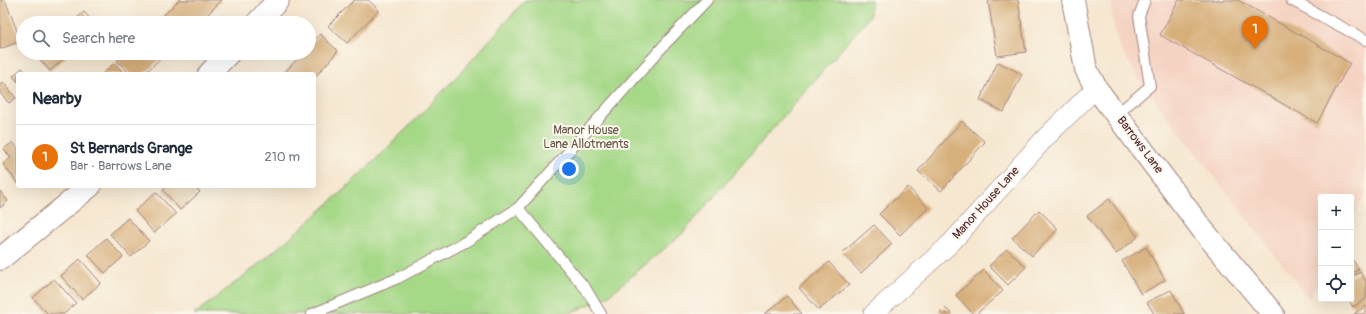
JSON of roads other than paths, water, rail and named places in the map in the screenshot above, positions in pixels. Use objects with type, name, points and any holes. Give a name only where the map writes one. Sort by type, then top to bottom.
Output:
[{"type":"street","points":[[263,16],[278,0]]},
{"type":"street","name":"Barrows Lane","points":[[1073,0],[1086,69],[1096,88],[1117,114],[1202,230],[1273,314]]},
{"type":"street","points":[[211,72],[222,60]]},
{"type":"street","name":"Manor House Lane","points":[[873,314],[951,243],[1045,138],[1096,88]]},
{"type":"street","points":[[0,259],[88,188]]},
{"type":"street","name":"Barrows Lane","points":[[1238,274],[1258,314]]},
{"type":"lane","points":[[312,314],[398,278],[467,242],[518,208],[666,42],[707,0]]},
{"type":"lane","points":[[1117,114],[1150,86],[1139,16],[1145,0]]},
{"type":"lane","points":[[1291,0],[1366,40]]},
{"type":"lane","points":[[518,208],[586,289],[601,314]]},
{"type":"place","name":"St Bernards Grange","points":[[1255,49]]},
{"type":"park label","name":"Manor House Lane Allotments","points":[[586,137]]}]
